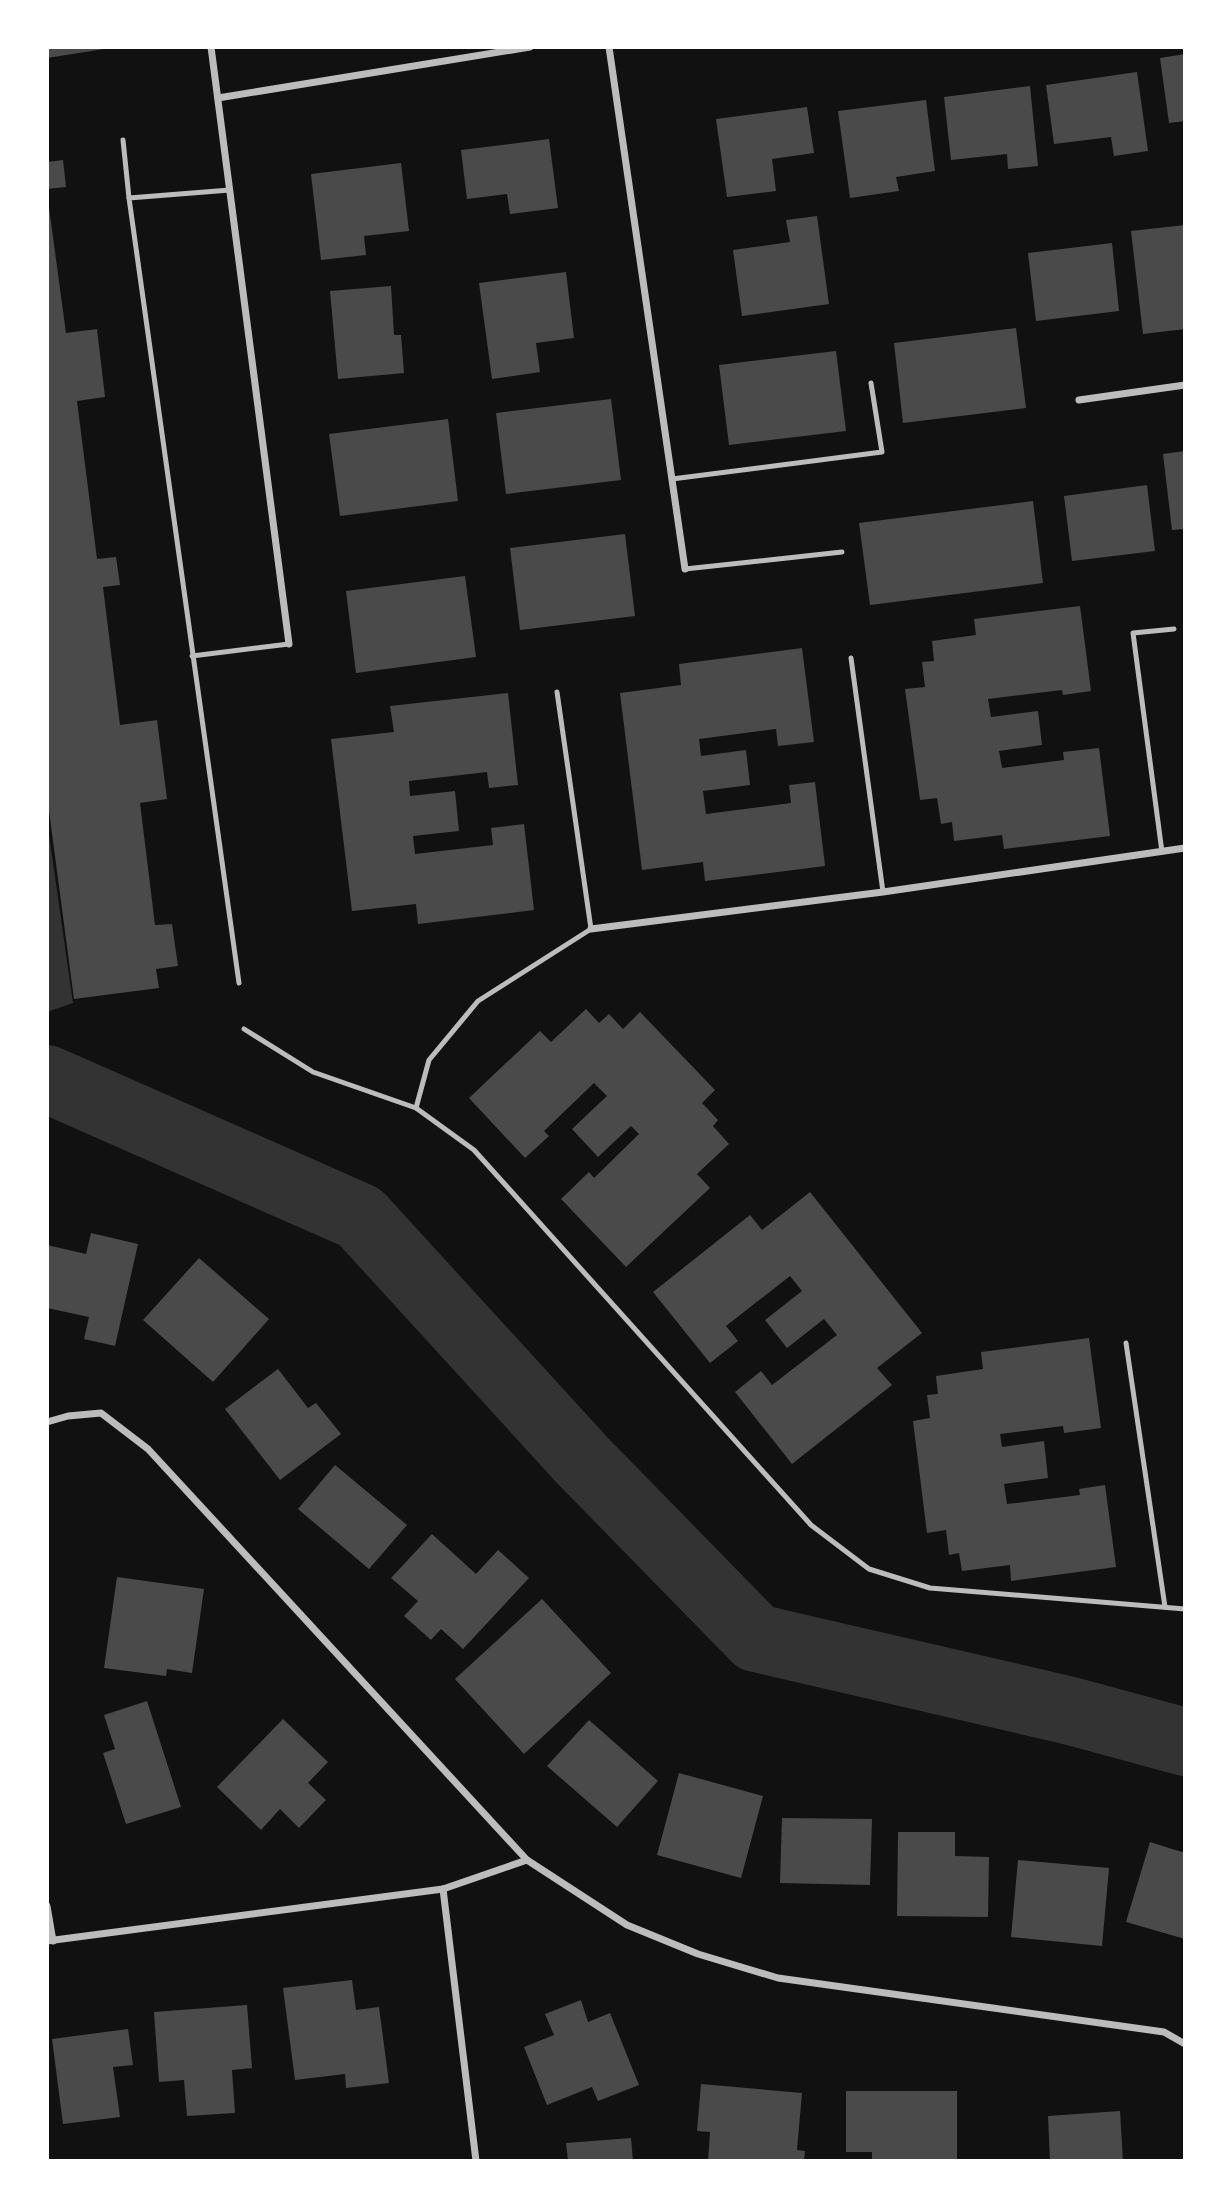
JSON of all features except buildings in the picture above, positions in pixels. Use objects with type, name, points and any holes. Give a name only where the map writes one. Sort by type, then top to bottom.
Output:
[{"type":"street","points":[[211,47],[289,644]]},
{"type":"street","points":[[218,98],[530,47]]},
{"type":"street","points":[[610,47],[685,569]]},
{"type":"street","points":[[1079,400],[1185,385]]},
{"type":"street","points":[[591,929],[883,892],[1185,848]]},
{"type":"street","points":[[47,1422],[68,1416],[101,1413],[148,1449],[527,1860],[627,1925],[698,1954],[778,1978],[1164,2032],[1185,2044]]},
{"type":"street","points":[[47,1906],[50,1941],[443,1889],[527,1860]]},
{"type":"street","points":[[443,1889],[477,2161]]},
{"type":"lane","points":[[122,140],[191,656],[239,982]]},
{"type":"lane","points":[[129,198],[230,190]]},
{"type":"lane","points":[[672,479],[882,452],[871,383]]},
{"type":"lane","points":[[685,569],[842,552]]},
{"type":"lane","points":[[1161,852],[1133,633],[1174,629]]},
{"type":"lane","points":[[191,656],[289,644]]},
{"type":"lane","points":[[851,658],[883,892]]},
{"type":"lane","points":[[416,1108],[429,1060],[478,1001],[591,929],[557,692]]},
{"type":"lane","points":[[244,1029],[313,1072],[416,1108],[474,1150],[811,1525],[869,1569],[930,1588],[1185,1609]]},
{"type":"lane","points":[[1126,1343],[1165,1607]]},
{"type":"shaded area","points":[[47,821],[73,1003],[47,1012]]},
{"type":"waterway","points":[[47,1079],[360,1217],[582,1460],[756,1638],[1071,1711],[1185,1742]]}]
